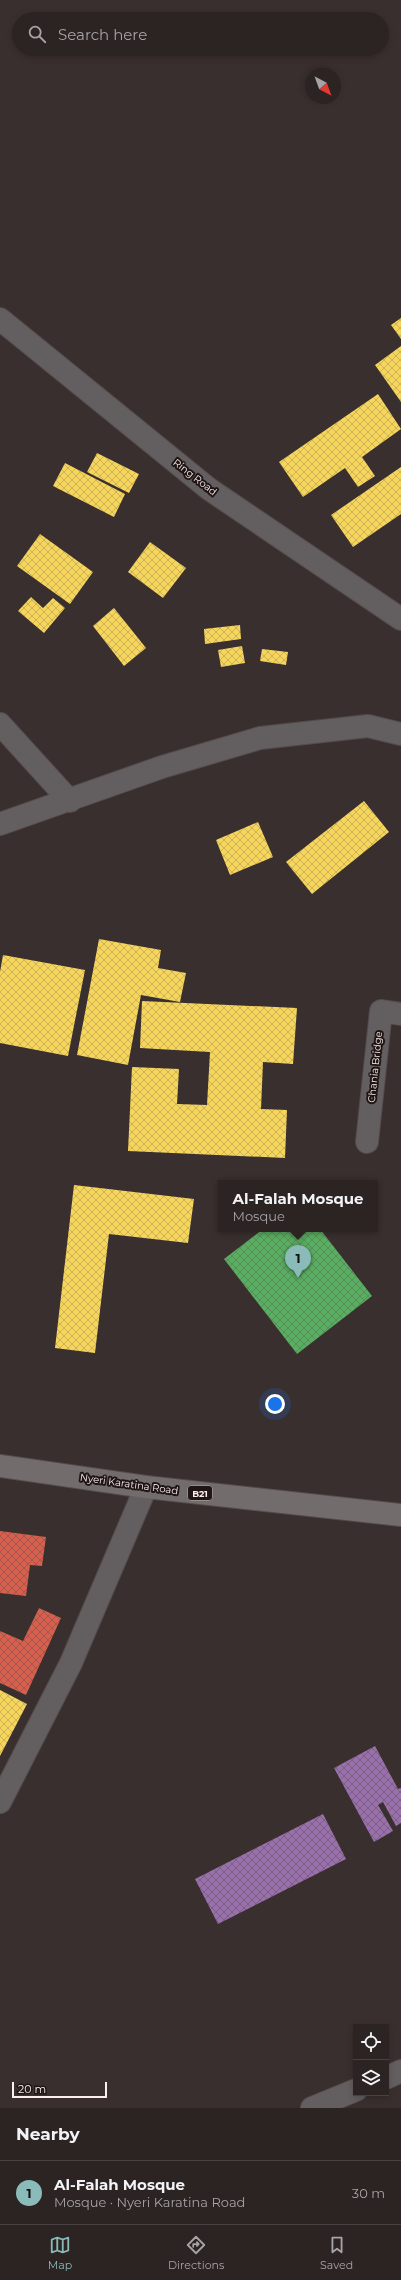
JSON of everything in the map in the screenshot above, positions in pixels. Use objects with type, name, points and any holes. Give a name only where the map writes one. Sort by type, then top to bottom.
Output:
[{"type":"highway","name":"Nyeri Karatina Road","points":[[0,1466],[146,1487],[401,1515]]},
{"type":"street","name":"Ring Road","points":[[0,319],[209,489],[401,618]]},
{"type":"street","points":[[0,724],[70,802]]},
{"type":"street","points":[[0,824],[70,802],[162,767],[260,738],[368,726],[401,734]]},
{"type":"street","name":"Chania Bridge","points":[[367,1142],[382,1011],[401,1014]]},
{"type":"street","points":[[0,1802],[72,1664],[146,1487]]},
{"type":"street","points":[[389,2077],[401,2071]]},
{"type":"street","points":[[312,2108],[353,2091]]},
{"type":"building: Homes","points":[[401,318],[401,339],[391,325]]},
{"type":"building: Homes","points":[[401,346],[401,402],[375,365]]},
{"type":"building: Homes","points":[[378,394],[401,429],[362,457],[375,476],[358,487],[345,468],[303,497],[279,462]]},
{"type":"building: Homes","points":[[97,453],[139,474],[129,493],[87,472]]},
{"type":"building: Homes","points":[[65,463],[125,494],[114,517],[53,486]]},
{"type":"building: Homes","points":[[401,467],[401,514],[353,547],[331,515]]},
{"type":"building: Homes","points":[[40,534],[93,572],[70,604],[17,566]]},
{"type":"building: Homes","points":[[150,542],[186,568],[163,598],[128,572]]},
{"type":"building: Homes","points":[[31,597],[43,608],[53,598],[65,608],[44,633],[18,611]]},
{"type":"building: Homes","points":[[114,608],[146,648],[124,666],[93,626]]},
{"type":"building: Homes","points":[[240,625],[241,639],[205,644],[204,629]]},
{"type":"building: Homes","points":[[242,646],[245,663],[221,667],[218,650]]},
{"type":"building: Homes","points":[[262,649],[288,652],[286,665],[260,661]]},
{"type":"building: Homes","points":[[364,801],[389,832],[312,894],[286,862]]},
{"type":"building: Homes","points":[[258,822],[273,857],[230,875],[216,840]]},
{"type":"building: Homes","points":[[99,939],[161,950],[158,968],[186,973],[180,1002],[141,995],[128,1065],[77,1055]]},
{"type":"building: Homes","points":[[3,955],[85,970],[68,1056],[0,1043],[0,972]]},
{"type":"building: Homes","points":[[142,1001],[297,1008],[293,1064],[263,1062],[261,1109],[287,1110],[285,1158],[128,1151],[132,1067],[179,1069],[177,1104],[207,1105],[210,1052],[140,1048]]},
{"type":"building: Homes","points":[[74,1185],[194,1199],[188,1243],[109,1234],[95,1353],[55,1348]]},
{"type":"building: Homes","points":[[0,1690],[27,1704],[0,1756]]},
{"type":"building: Shops","points":[[0,1531],[46,1537],[42,1566],[30,1565],[26,1596],[0,1593]]},
{"type":"building: Shops","points":[[39,1608],[61,1618],[26,1695],[0,1683],[0,1631],[23,1641]]},
{"type":"building: Offices","points":[[375,1746],[398,1789],[401,1788],[401,1823],[396,1826],[383,1802],[378,1805],[393,1831],[374,1842],[334,1768]]},
{"type":"building: Offices","points":[[323,1814],[346,1859],[218,1924],[195,1879]]},
{"type":"building: Public","points":[[259,1232],[322,1232],[372,1296],[297,1354],[224,1259]]},
{"type":"place","name":"Al-Falah Mosque","points":[[298,1278]]}]
